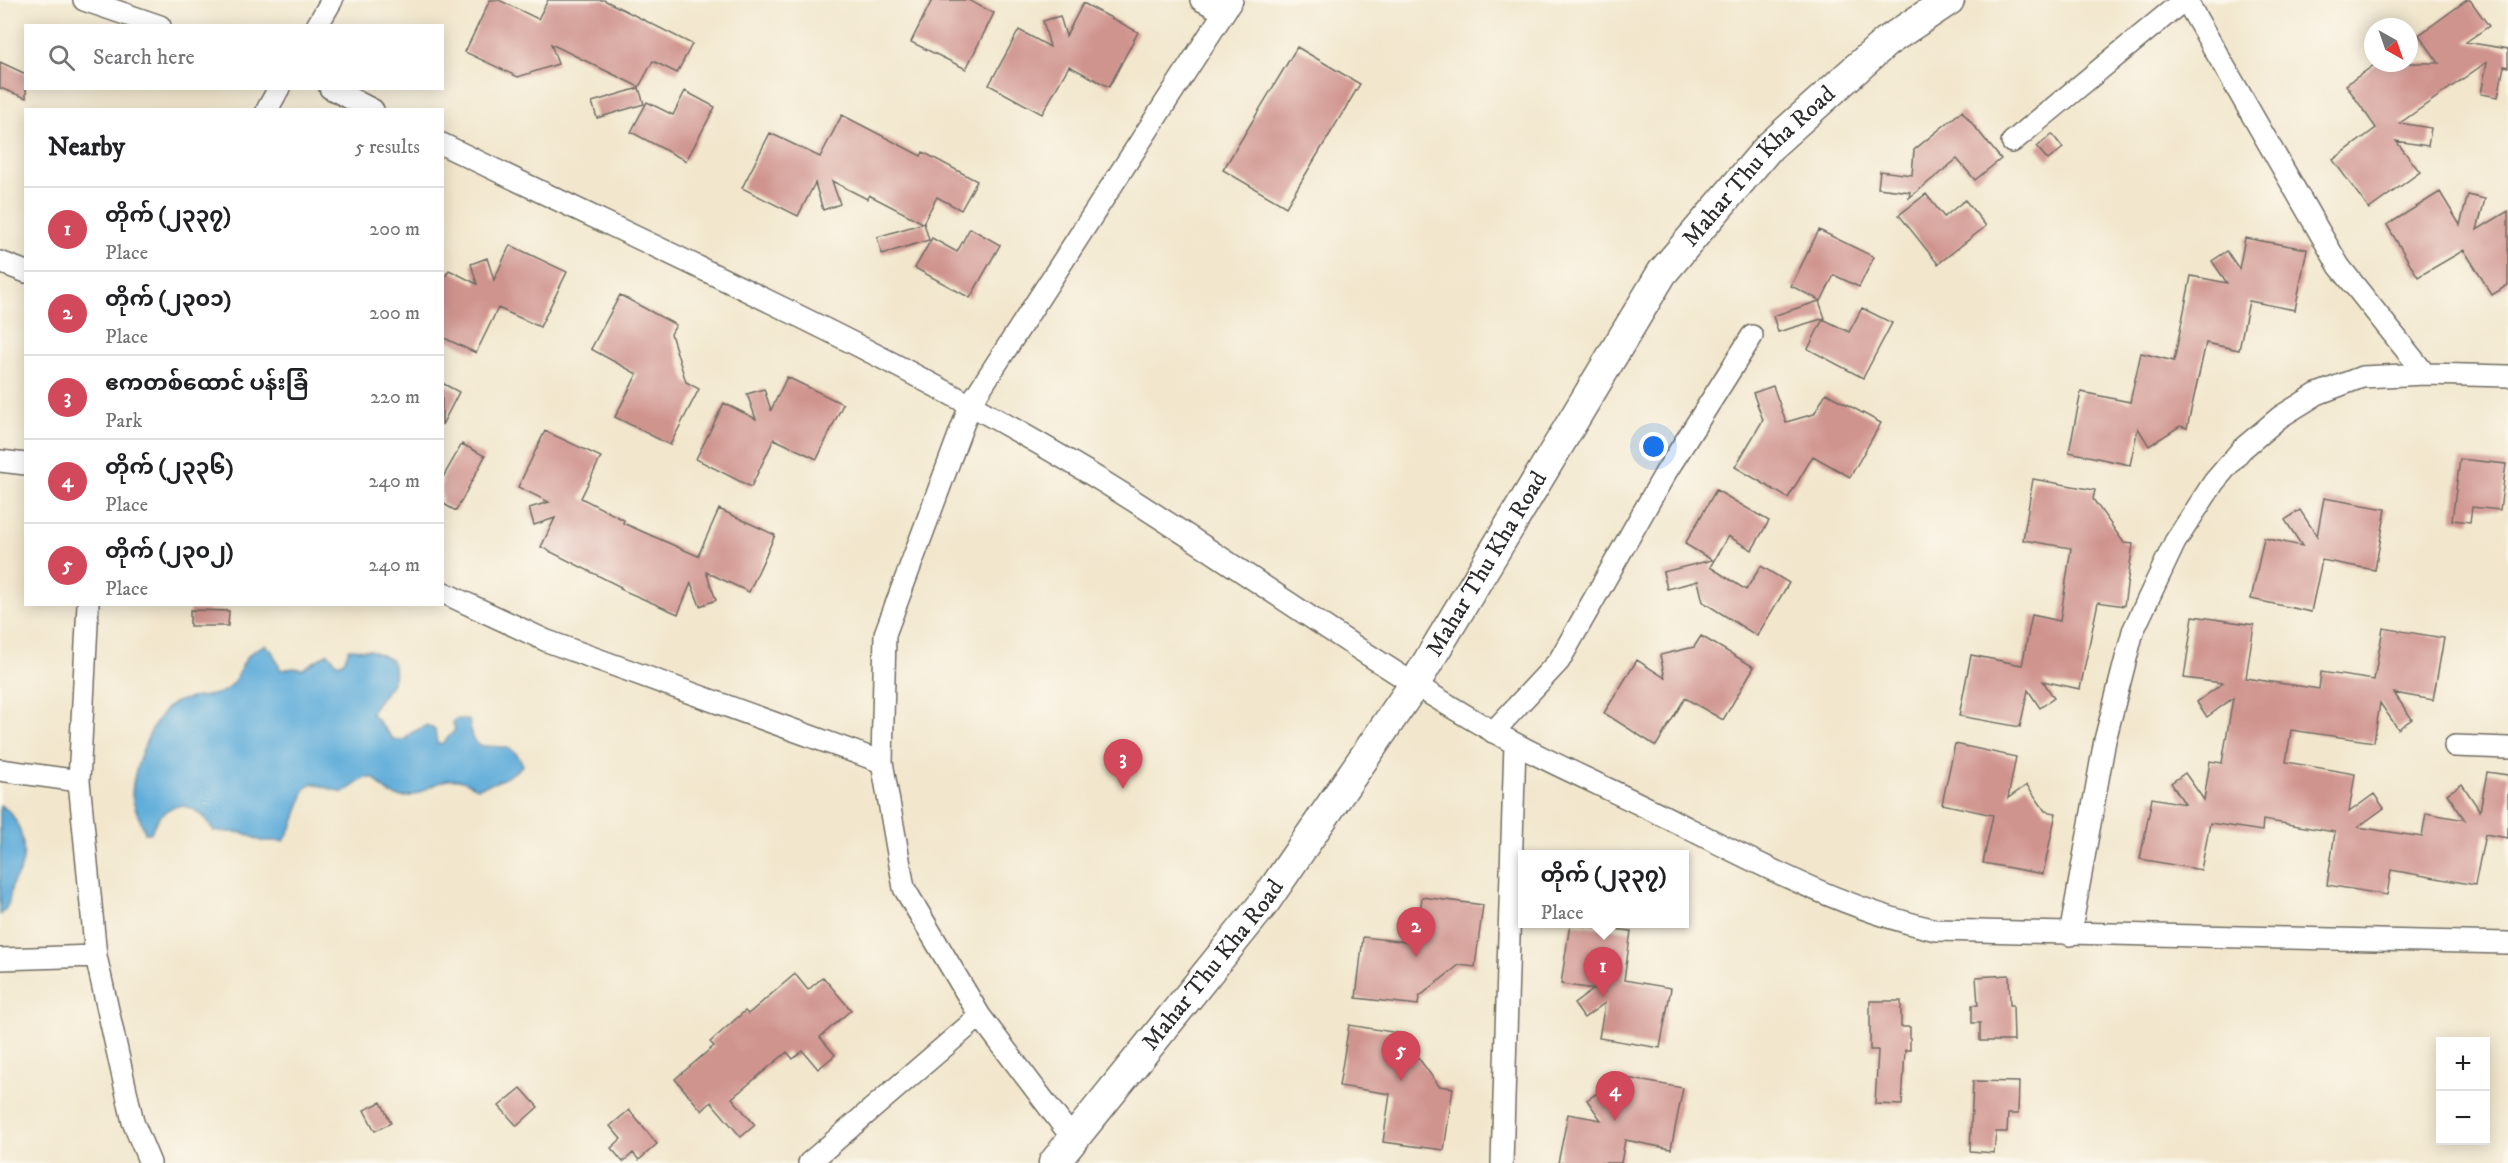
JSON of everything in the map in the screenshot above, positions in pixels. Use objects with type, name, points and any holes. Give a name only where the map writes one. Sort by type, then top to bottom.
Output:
[{"type":"main road","name":"Mahar Thu Kha Road","points":[[1054,1163],[1264,903],[1414,685],[1662,273],[1769,147],[1886,42],[1949,0]]},
{"type":"street","points":[[84,0],[154,24]]},
{"type":"street","points":[[317,24],[332,0]]},
{"type":"street","points":[[1073,1139],[980,1016],[904,888],[882,762],[885,634],[971,403],[1228,6],[1201,0]]},
{"type":"street","points":[[2012,142],[2185,0],[2339,266],[2425,374]]},
{"type":"street","points":[[268,108],[278,90]]},
{"type":"street","points":[[334,90],[369,108]]},
{"type":"street","points":[[444,145],[816,323],[971,403],[1115,490],[1414,685],[1515,744],[1753,861],[1902,922],[1936,930],[2070,935],[2508,943]]},
{"type":"street","points":[[0,262],[24,271]]},
{"type":"street","points":[[1493,732],[1558,661],[1666,472],[1752,336]]},
{"type":"street","points":[[2070,935],[2105,740],[2133,631],[2175,542],[2221,474],[2242,449],[2280,417],[2317,394],[2362,377],[2425,374],[2508,376]]},
{"type":"street","points":[[0,460],[24,464]]},
{"type":"street","points":[[444,593],[547,640],[882,762]]},
{"type":"street","points":[[88,606],[79,782],[96,956],[133,1122],[150,1163]]},
{"type":"street","points":[[1502,1163],[1515,744]]},
{"type":"street","points":[[2455,746],[2508,748]]},
{"type":"street","points":[[0,770],[79,782]]},
{"type":"street","points":[[0,959],[96,956]]},
{"type":"street","points":[[809,1163],[980,1016]]},
{"type":"water","points":[[265,645],[272,651],[281,670],[303,669],[328,653],[338,664],[344,661],[349,649],[370,650],[392,660],[394,676],[392,683],[371,713],[394,740],[404,740],[411,733],[427,725],[435,730],[437,743],[443,743],[455,730],[453,723],[455,719],[469,720],[472,738],[479,745],[510,749],[515,752],[523,765],[507,777],[476,788],[463,781],[452,779],[406,797],[390,793],[374,778],[365,778],[343,793],[312,783],[305,789],[294,823],[284,841],[261,841],[244,833],[214,831],[201,815],[184,806],[171,808],[156,821],[151,833],[145,833],[132,799],[133,783],[145,744],[158,719],[180,700],[214,695],[227,689],[250,654]]},
{"type":"water","points":[[0,805],[13,816],[21,833],[23,860],[12,885],[8,905],[0,915]]},
{"type":"building","points":[[490,0],[499,0],[538,19],[548,0],[604,0],[692,44],[677,73],[653,61],[639,87],[551,44],[558,64],[518,77],[465,52]]},
{"type":"building","points":[[932,0],[968,0],[994,13],[966,69],[911,42]]},
{"type":"building","points":[[2470,0],[2489,26],[2466,42],[2508,49],[2508,67],[2504,66],[2498,97],[2481,94],[2487,62],[2400,123],[2431,128],[2428,146],[2396,141],[2420,172],[2369,209],[2333,160],[2376,128],[2346,85],[2364,72],[2418,72],[2418,63],[2439,63],[2419,35]]},
{"type":"building","points":[[1083,3],[1138,32],[1109,87],[1069,66],[1042,114],[989,85],[1019,30],[1050,47],[1043,21],[1060,16],[1066,36]]},
{"type":"building","points":[[1297,47],[1360,84],[1286,207],[1223,170]]},
{"type":"building","points":[[0,62],[24,73],[26,98],[0,88]]},
{"type":"building","points":[[639,88],[644,104],[597,118],[592,102]]},
{"type":"building","points":[[685,91],[715,107],[686,161],[631,132],[647,102],[673,115]]},
{"type":"building","points":[[1962,111],[2001,159],[1975,180],[1957,159],[1909,198],[1910,192],[1878,188],[1880,171],[1912,175],[1914,150]]},
{"type":"building","points":[[842,115],[921,156],[923,152],[977,181],[961,210],[937,197],[923,223],[869,195],[867,199],[832,181],[840,204],[823,210],[815,183],[798,216],[742,188],[770,133],[820,157]]},
{"type":"building","points":[[2052,134],[2063,148],[2048,160],[2037,147]]},
{"type":"building","points":[[2440,192],[2460,225],[2468,195],[2485,199],[2477,230],[2508,211],[2508,285],[2492,295],[2464,250],[2418,277],[2387,225]]},
{"type":"building","points":[[1926,194],[1944,217],[1965,200],[1986,226],[1938,264],[1899,215]]},
{"type":"building","points":[[924,223],[929,240],[882,254],[877,237]]},
{"type":"building","points":[[970,228],[1000,245],[970,298],[915,268],[932,238],[957,252]]},
{"type":"building","points":[[1819,230],[1874,257],[1859,287],[1834,275],[1821,301],[1791,286]]},
{"type":"building","points":[[2245,238],[2307,249],[2295,310],[2249,301],[2239,350],[2206,343],[2187,428],[2180,426],[2149,446],[2138,428],[2130,465],[2069,452],[2081,392],[2130,402],[2141,353],[2174,361],[2191,276],[2227,283],[2212,261],[2227,251],[2239,269]]},
{"type":"building","points":[[510,245],[567,272],[540,327],[498,308],[476,353],[444,338],[444,279],[449,270],[477,284],[471,264],[487,258],[494,280]]},
{"type":"building","points":[[620,295],[676,325],[671,334],[686,382],[699,389],[670,445],[615,417],[637,374],[591,349]]},
{"type":"building","points":[[1819,301],[1825,318],[1778,332],[1773,316]]},
{"type":"building","points":[[1862,308],[1892,323],[1863,378],[1808,349],[1823,319],[1849,332]]},
{"type":"building","points":[[787,377],[843,404],[817,459],[774,439],[751,487],[696,459],[724,403],[756,419],[747,394],[764,389],[771,410]]},
{"type":"building","points":[[444,384],[459,392],[444,421]]},
{"type":"building","points":[[1773,386],[1786,422],[1814,414],[1826,393],[1881,423],[1850,477],[1813,456],[1788,498],[1735,467],[1763,420],[1753,393]]},
{"type":"building","points":[[545,431],[601,457],[581,498],[624,520],[623,523],[698,556],[719,509],[775,535],[749,592],[706,572],[716,600],[700,606],[691,583],[678,614],[620,589],[621,587],[541,547],[555,518],[534,525],[529,508],[549,502],[518,487]]},
{"type":"building","points":[[462,444],[485,456],[456,511],[444,504],[444,476]]},
{"type":"building","points":[[2460,459],[2506,464],[2500,510],[2472,507],[2470,522],[2452,520]]},
{"type":"building","points":[[2033,479],[2095,490],[2093,499],[2124,543],[2133,544],[2124,606],[2098,602],[2080,689],[2043,681],[2054,698],[2040,708],[2028,690],[2020,727],[1959,716],[1971,655],[2022,665],[2032,615],[2060,621],[2071,548],[2023,540]]},
{"type":"building","points":[[1716,490],[1769,521],[1752,550],[1728,536],[1710,567],[1746,590],[1761,566],[1789,583],[1757,636],[1703,602],[1698,581],[1667,589],[1663,572],[1712,560],[1685,544]]},
{"type":"building","points":[[2324,498],[2386,509],[2375,570],[2322,560],[2311,612],[2251,599],[2264,538],[2302,546],[2285,520],[2300,510],[2317,536]]},
{"type":"building","points":[[190,610],[229,611],[228,626],[190,626]]},
{"type":"building","points":[[2193,616],[2254,625],[2246,678],[2319,689],[2321,672],[2374,680],[2383,628],[2444,638],[2433,700],[2394,693],[2412,719],[2398,729],[2380,703],[2374,742],[2291,730],[2286,762],[2355,774],[2349,812],[2374,794],[2384,808],[2358,827],[2422,837],[2426,813],[2465,820],[2447,794],[2462,784],[2480,811],[2487,772],[2508,775],[2508,838],[2485,834],[2475,885],[2391,870],[2387,895],[2327,885],[2335,832],[2263,820],[2262,831],[2210,823],[2201,870],[2140,859],[2152,798],[2185,804],[2171,783],[2185,773],[2204,800],[2210,761],[2222,763],[2233,698],[2207,717],[2197,702],[2223,683],[2184,678]]},
{"type":"building","points":[[1701,636],[1754,667],[1723,720],[1685,698],[1656,746],[1604,713],[1637,660],[1665,678],[1660,655],[1694,647]]},
{"type":"building","points":[[1955,744],[2016,757],[2008,798],[2027,785],[2045,811],[2056,813],[2043,874],[1983,863],[1993,815],[1942,804]]},
{"type":"building","points":[[1422,897],[1483,905],[1475,967],[1459,965],[1419,997],[1418,1005],[1356,998],[1363,937],[1416,943]]},
{"type":"building","points":[[1569,928],[1631,931],[1624,980],[1671,988],[1660,1048],[1599,1038],[1605,1003],[1584,1018],[1574,1004],[1594,989],[1561,984]]},
{"type":"building","points":[[795,974],[808,990],[823,977],[851,1010],[820,1037],[835,1055],[818,1069],[803,1051],[793,1059],[787,1052],[732,1098],[755,1125],[741,1137],[711,1102],[702,1111],[675,1079],[714,1046],[710,1042],[745,1011],[748,1014]]},
{"type":"building","points":[[2009,975],[2014,1041],[1980,1041],[1980,1023],[1972,1023],[1972,1005],[1978,1005],[1976,977]]},
{"type":"building","points":[[1870,1001],[1901,1001],[1901,1027],[1910,1027],[1910,1050],[1905,1050],[1902,1105],[1875,1104],[1878,1050],[1870,1050]]},
{"type":"building","points":[[1349,1025],[1411,1035],[1409,1045],[1439,1086],[1453,1088],[1444,1150],[1383,1142],[1390,1094],[1339,1086]]},
{"type":"building","points":[[1621,1077],[1683,1088],[1671,1149],[1625,1140],[1621,1163],[1558,1163],[1568,1114],[1601,1120],[1587,1100],[1602,1090],[1615,1109]]},
{"type":"building","points":[[1973,1081],[2019,1082],[2018,1114],[2008,1114],[2007,1132],[1996,1132],[1994,1153],[1970,1151]]},
{"type":"building","points":[[521,1088],[538,1107],[517,1126],[499,1106]]},
{"type":"building","points":[[381,1102],[391,1123],[375,1131],[364,1110]]},
{"type":"building","points":[[629,1110],[657,1144],[639,1160],[633,1153],[623,1162],[611,1148],[621,1139],[610,1126]]},
{"type":"place","name":"ဧကတစ်ထောင် ပန်းခြံ","points":[[1123,789]]},
{"type":"place","name":"တိုက် (၂၃၀၁)","points":[[1416,957]]},
{"type":"place","name":"တိုက် (၂၃၃၇)","points":[[1603,997]]},
{"type":"place","name":"တိုက် (၂၃၀၂)","points":[[1401,1081]]},
{"type":"place","name":"တိုက် (၂၃၃၆)","points":[[1615,1121]]}]
